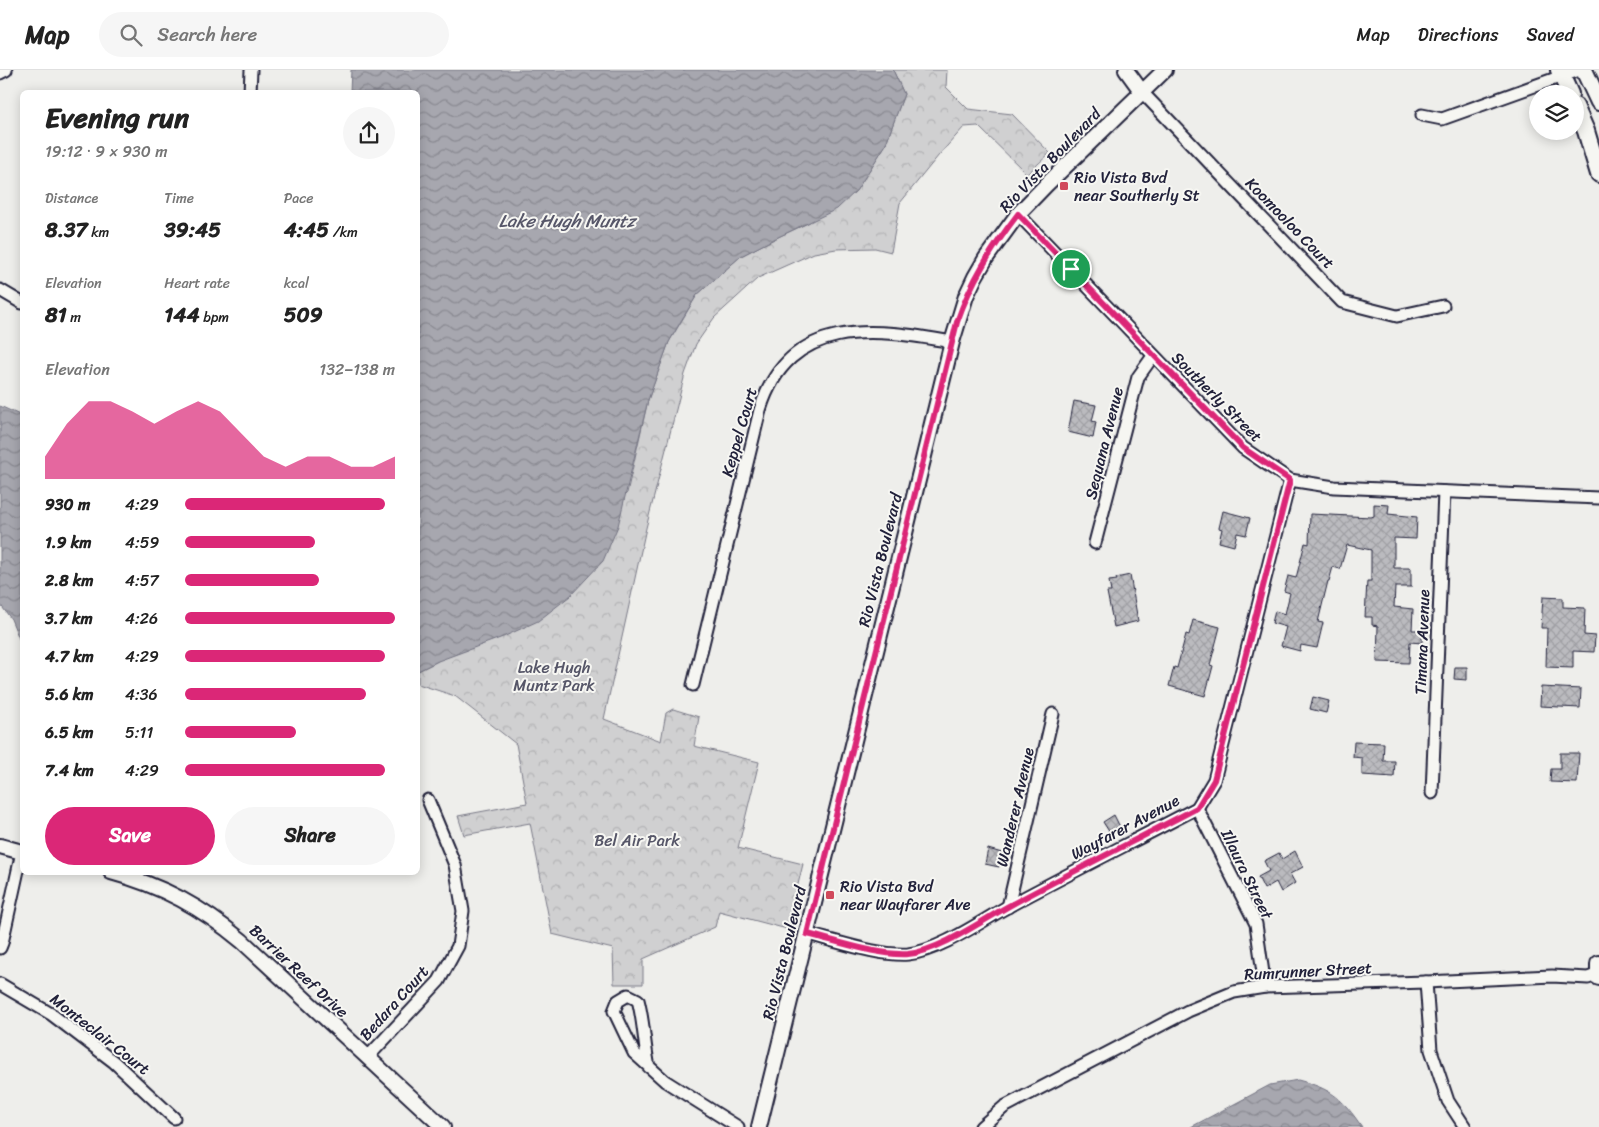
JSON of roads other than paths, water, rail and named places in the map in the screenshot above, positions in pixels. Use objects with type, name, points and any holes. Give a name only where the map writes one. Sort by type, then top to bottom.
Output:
[{"type":"main road","points":[[1584,70],[1599,102]]},
{"type":"main road","points":[[1561,73],[1566,85]]},
{"type":"main road","points":[[1584,127],[1599,174]]},
{"type":"main road","points":[[1599,964],[1599,975]]},
{"type":"street","points":[[0,74],[6,70]]},
{"type":"street","points":[[250,90],[252,70]]},
{"type":"street","points":[[1126,70],[1142,92]]},
{"type":"street","name":"Rio Vista Boulevard","points":[[759,1127],[952,342],[966,296],[986,258],[1018,214],[1165,70]]},
{"type":"street","points":[[1422,115],[1442,118],[1561,73],[1579,70]]},
{"type":"street","name":"Koomooloo Court","points":[[1142,92],[1342,302],[1397,316],[1443,306]]},
{"type":"street","name":"Southerly Street","points":[[1018,214],[1243,448],[1290,480],[1334,487],[1599,498]]},
{"type":"street","points":[[0,290],[20,301]]},
{"type":"street","name":"Keppel Court","points":[[693,685],[760,410],[773,378],[782,366],[796,353],[809,345],[839,334],[861,332],[890,334],[952,342]]},
{"type":"street","name":"Sequana Avenue","points":[[1095,543],[1138,377],[1153,356]]},
{"type":"street","name":"Wayfarer Avenue","points":[[807,934],[884,952],[909,954],[925,950],[1197,808],[1214,780],[1290,480]]},
{"type":"street","name":"Timana Avenue","points":[[1432,793],[1444,492]]},
{"type":"street","name":"Wanderer Avenue","points":[[1008,907],[1053,714]]},
{"type":"street","name":"Bedara Court","points":[[367,1058],[439,981],[458,946],[463,911],[455,865],[428,800]]},
{"type":"street","name":"Illaura Street","points":[[1197,808],[1256,924],[1265,987]]},
{"type":"street","points":[[0,846],[20,851]]},
{"type":"street","points":[[0,948],[20,861]]},
{"type":"street","name":"Barrier Reef Drive","points":[[120,875],[163,889],[185,900],[223,926],[242,941],[443,1127]]},
{"type":"street","name":"Rumrunner Street","points":[[981,1127],[1004,1107],[1188,1010],[1234,992],[1265,987],[1552,976],[1588,978],[1599,975]]},
{"type":"street","points":[[1426,982],[1431,1050],[1448,1101],[1465,1127]]},
{"type":"street","name":"Monteclair Court","points":[[0,984],[59,1020],[114,1062],[174,1118]]},
{"type":"street","points":[[649,1067],[638,1000],[628,995],[618,1001],[614,1011],[634,1053],[649,1067],[665,1081],[738,1127]]},
{"type":"water","name":"Lake Hugh Muntz","points":[[351,70],[893,70],[904,94],[885,146],[856,191],[837,209],[741,256],[697,295],[669,342],[648,400],[618,526],[603,561],[570,596],[538,621],[420,670],[420,90],[350,90]]},
{"type":"water","points":[[0,406],[20,415],[20,641],[11,619],[0,604]]},
{"type":"water","points":[[1298,1080],[1320,1087],[1335,1096],[1362,1127],[1191,1127],[1270,1085]]},
{"type":"place","name":"Rio Vista Bvd near Southerly St","points":[[1064,186]]},
{"type":"place","name":"Rio Vista Bvd near Wayfarer Ave","points":[[830,895]]},
{"type":"park label","name":"Lake Hugh Muntz Park","points":[[554,676]]},
{"type":"park label","name":"Bel Air Park","points":[[637,840]]}]
